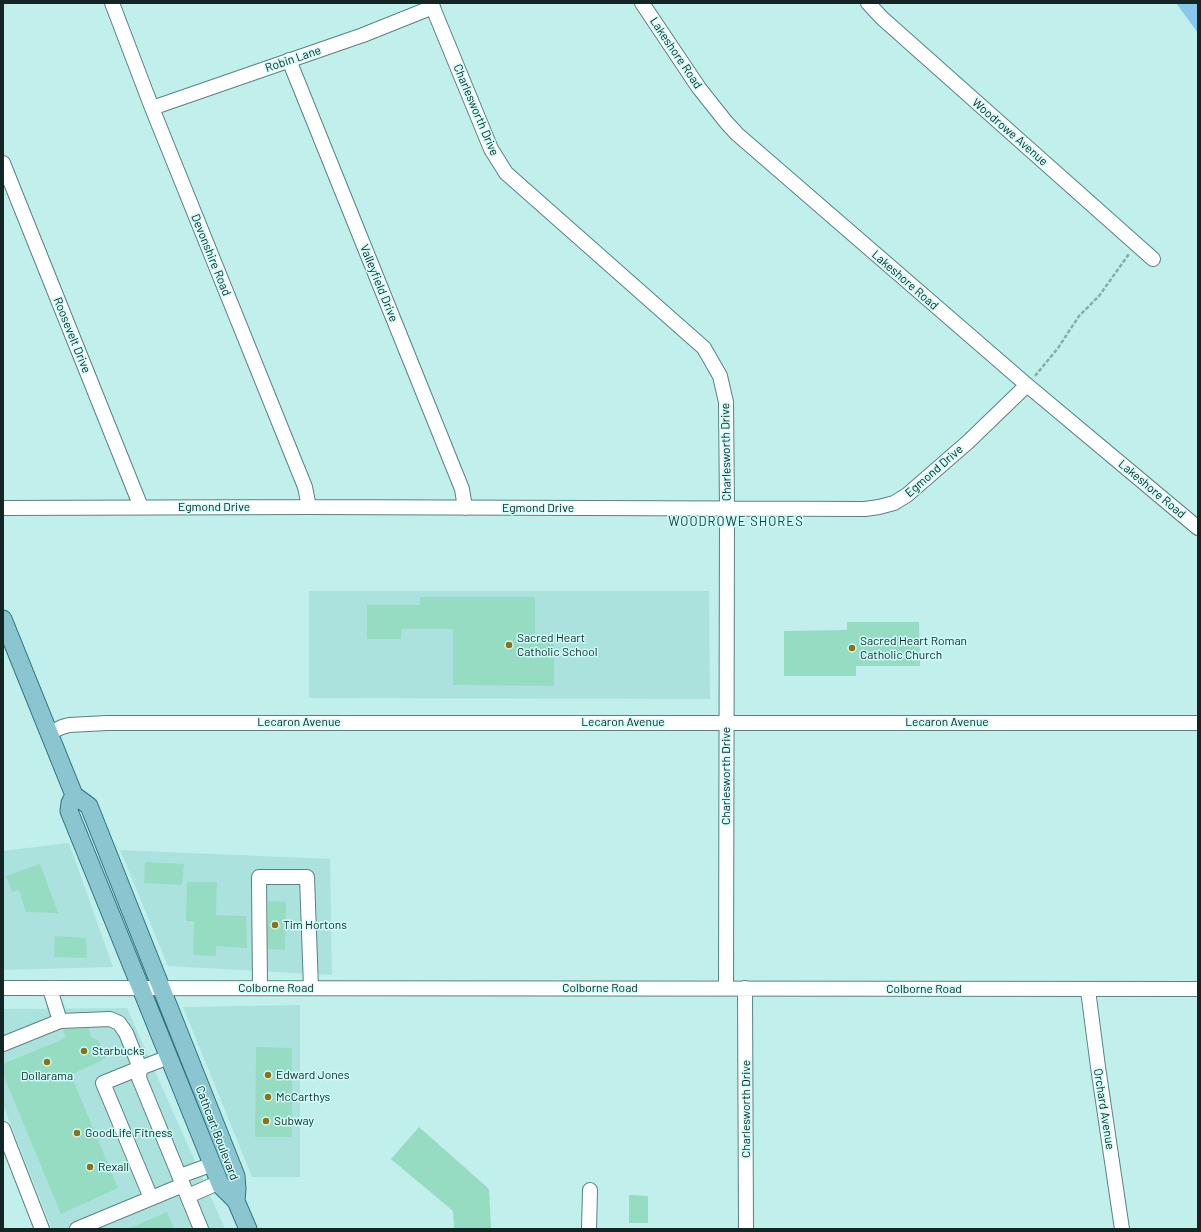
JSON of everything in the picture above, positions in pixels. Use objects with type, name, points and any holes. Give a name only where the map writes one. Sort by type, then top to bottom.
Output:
[{"type":"main road","points":[[3,619],[74,795]]},
{"type":"main road","name":"Cathcart Boulevard","points":[[74,795],[89,806],[236,1176],[236,1201],[228,1194],[220,1182],[212,1164],[69,810],[70,803],[74,795]]},
{"type":"main road","points":[[236,1201],[248,1229]]},
{"type":"street","name":"Devonshire Road","points":[[112,3],[152,108],[305,487],[309,507]]},
{"type":"street","name":"Lakeshore Road","points":[[642,3],[699,88],[737,134],[1027,385],[1198,528]]},
{"type":"street","name":"Woodrowe Avenue","points":[[868,3],[882,18],[1153,259]]},
{"type":"street","name":"Robin Lane","points":[[152,108],[364,35],[432,5]]},
{"type":"street","name":"Charlesworth Drive","points":[[432,5],[491,149],[506,174],[704,348],[720,376],[726,402],[726,988]]},
{"type":"street","name":"Valleyfield Drive","points":[[289,60],[462,489],[465,508]]},
{"type":"street","name":"Roosevelt Drive","points":[[3,163],[141,507]]},
{"type":"street","name":"Egmond Drive","points":[[3,508],[879,507],[894,503],[908,495],[968,442],[1027,385]]},
{"type":"street","name":"Lecaron Avenue","points":[[49,733],[62,727],[100,723],[1198,723]]},
{"type":"street","points":[[260,988],[259,882],[307,877],[311,988]]},
{"type":"street","name":"Colborne Road","points":[[3,988],[1198,989]]},
{"type":"street","name":"Charlesworth Drive","points":[[745,988],[746,1229]]},
{"type":"street","points":[[50,989],[60,1021]]},
{"type":"street","name":"Orchard Avenue","points":[[1088,990],[1122,1229]]},
{"type":"street","points":[[3,1044],[60,1021],[110,1019],[119,1023],[126,1033],[140,1068],[139,1078],[201,1229]]},
{"type":"street","points":[[151,1198],[103,1083],[169,1057]]},
{"type":"street","points":[[3,1129],[42,1229]]},
{"type":"street","points":[[77,1229],[184,1185],[212,1164]]},
{"type":"street","points":[[184,1185],[220,1182]]},
{"type":"street","points":[[589,1229],[590,1190]]},
{"type":"path","points":[[1027,385],[1058,348],[1079,316],[1099,296],[1137,244]]},
{"type":"shaded area","points":[[1176,3],[1198,3],[1198,33]]},
{"type":"shaded area","name":"Sacred Heart Catholic School","points":[[309,591],[709,591],[710,699],[309,698]]},
{"type":"shaded area","points":[[69,843],[113,967],[3,970],[3,851]]},
{"type":"shaded area","points":[[120,850],[330,859],[332,975],[168,966]]},
{"type":"shaded area","points":[[300,1005],[300,1177],[252,1177],[183,1007]]},
{"type":"shaded area","points":[[127,1008],[225,1229],[52,1229],[3,1105],[3,1009]]},
{"type":"building","points":[[420,597],[535,597],[535,636],[554,636],[554,686],[453,685],[453,629],[401,629],[401,639],[367,639],[367,605],[420,605]]},
{"type":"building","name":"Sacred Heart Roman Catholic Church","points":[[847,622],[919,622],[920,666],[856,666],[856,676],[784,676],[784,631],[847,630]]},
{"type":"building","points":[[145,862],[184,864],[182,885],[144,883]]},
{"type":"building","points":[[40,864],[58,913],[26,912],[19,890],[12,892],[6,876]]},
{"type":"building","points":[[187,882],[217,882],[216,915],[246,916],[247,948],[216,946],[216,956],[193,955],[194,921],[186,921]]},
{"type":"building","name":"Tim Hortons","points":[[268,901],[286,902],[285,950],[268,949]]},
{"type":"building","points":[[55,936],[86,938],[87,958],[54,957]]},
{"type":"building","points":[[89,1028],[91,1037],[99,1041],[106,1058],[71,1075],[118,1188],[61,1214],[3,1074],[3,1064],[66,1038],[63,1029]]},
{"type":"building","points":[[256,1047],[292,1048],[292,1137],[255,1137]]},
{"type":"building","points":[[419,1127],[489,1189],[491,1229],[454,1229],[453,1211],[391,1159]]},
{"type":"building","points":[[629,1195],[648,1196],[648,1223],[629,1223]]},
{"type":"building","points":[[167,1212],[174,1229],[128,1229]]},
{"type":"place","name":"Sacred Heart Catholic School","points":[[509,645]]},
{"type":"place","name":"Sacred Heart Roman Catholic Church","points":[[852,648]]},
{"type":"place","name":"Tim Hortons","points":[[275,925]]},
{"type":"place","name":"Starbucks","points":[[84,1051]]},
{"type":"place","name":"Dollarama","points":[[47,1062]]},
{"type":"place","name":"Edward Jones","points":[[268,1075]]},
{"type":"place","name":"McCarthys","points":[[268,1097]]},
{"type":"place","name":"Subway","points":[[266,1121]]},
{"type":"place","name":"GoodLife Fitness","points":[[77,1133]]},
{"type":"place","name":"Rexall","points":[[90,1167]]},
{"type":"district","name":"WOODROWE SHORES","points":[[736,522]]}]
